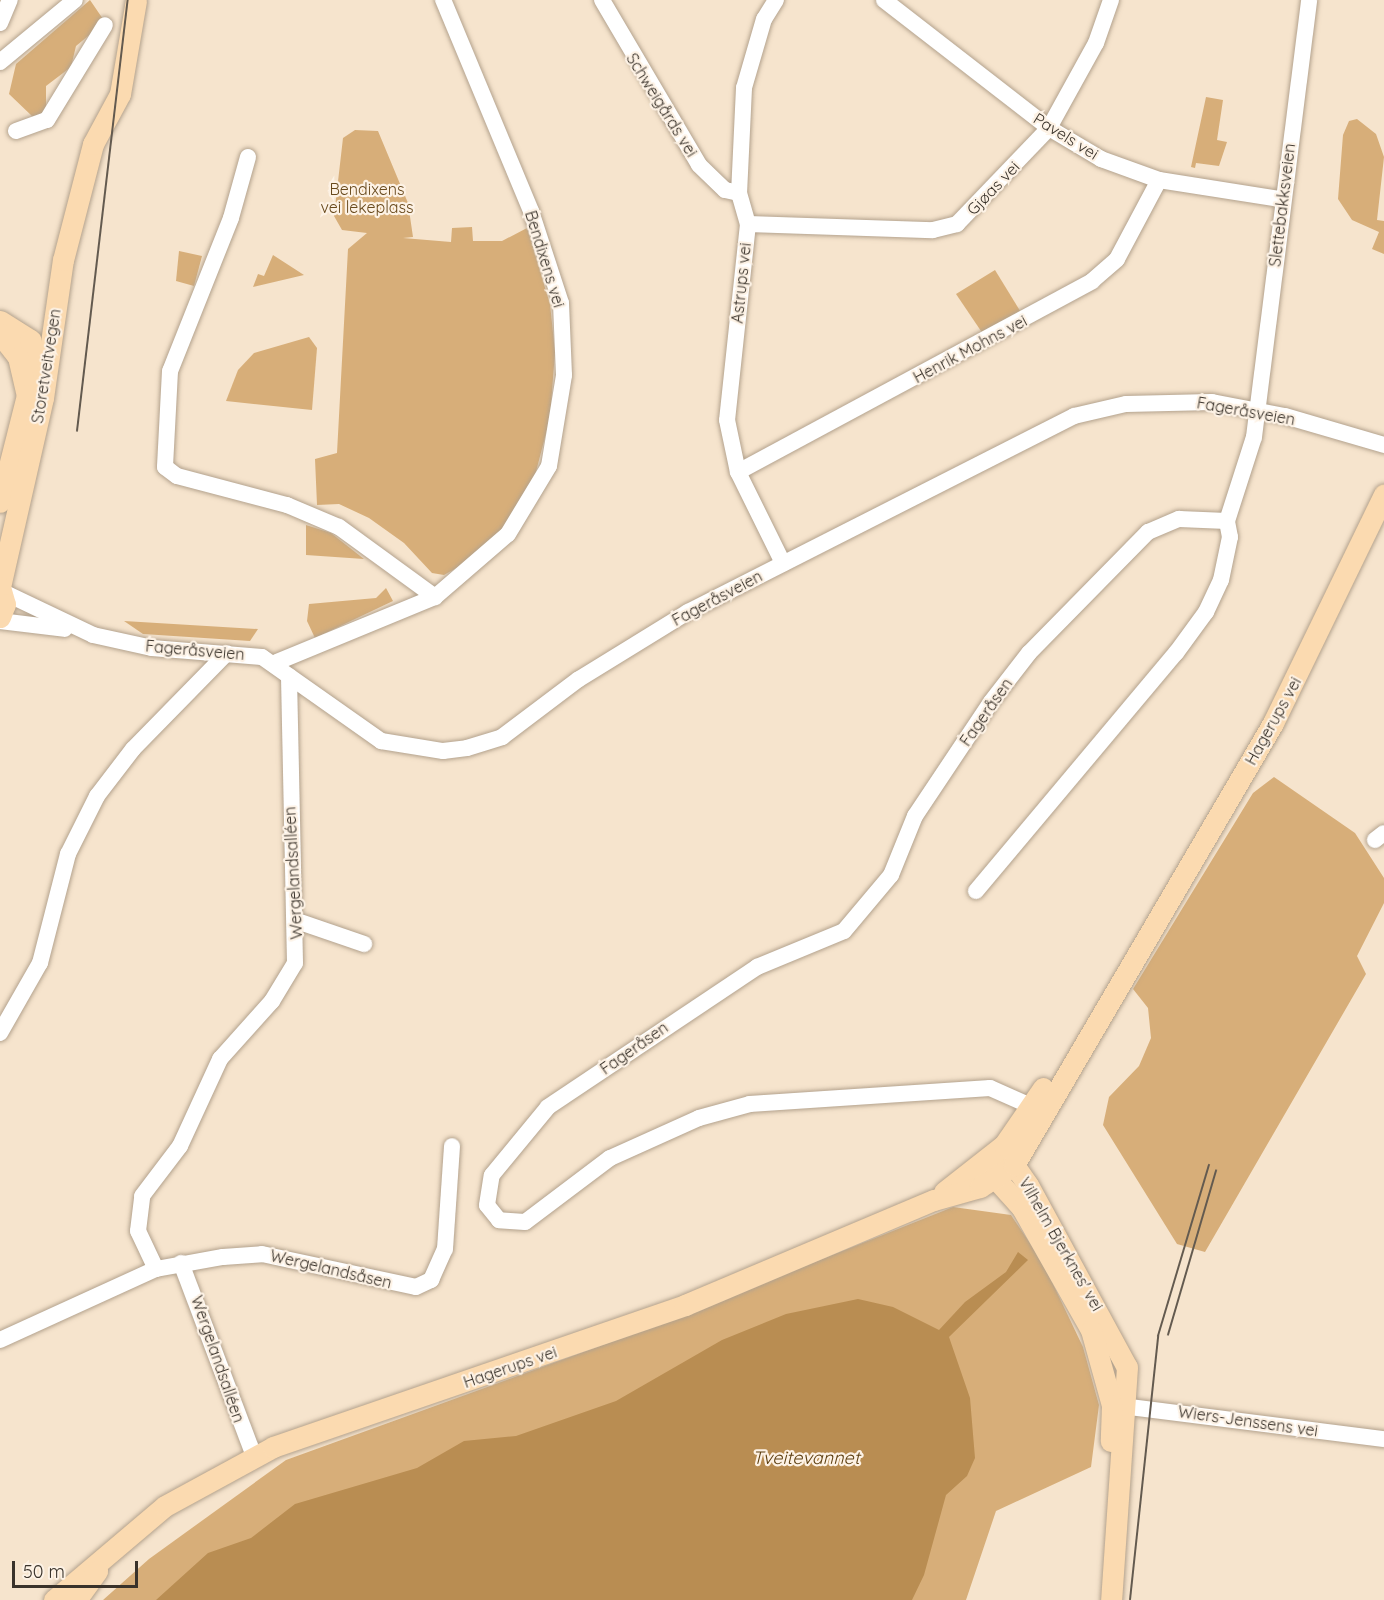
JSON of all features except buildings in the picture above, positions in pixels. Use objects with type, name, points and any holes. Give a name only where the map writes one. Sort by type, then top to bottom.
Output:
[{"type":"main road","name":"Storetveitvegen","points":[[0,617],[1,589],[43,398],[58,282],[93,144],[120,94],[136,0]]},
{"type":"main road","points":[[0,321],[30,340],[41,366],[43,398]]},
{"type":"main road","points":[[0,334],[18,357],[27,384],[0,502]]},
{"type":"main road","name":"Hagerups vei","points":[[54,1600],[165,1506],[254,1455],[685,1305],[934,1200],[996,1179],[1014,1165],[1039,1109],[1145,939],[1304,666],[1384,494]]},
{"type":"main road","name":"Hagerups vei","points":[[934,1200],[991,1158],[1039,1109]]},
{"type":"main road","name":"Vilhelm Bjerknes' vei","points":[[991,1158],[1014,1165],[1117,1342],[1127,1367],[1120,1405],[1116,1539],[1111,1600]]},
{"type":"main road","name":"Vilhelm Bjerknes' vei","points":[[991,1158],[996,1179],[1022,1208],[1084,1314],[1120,1405]]},
{"type":"main road","name":"Hagerups vei","points":[[76,1600],[103,1560]]},
{"type":"street","points":[[0,23],[10,0]]},
{"type":"street","points":[[0,62],[13,48],[75,0]]},
{"type":"street","name":"Bendixens vei","points":[[277,662],[435,597],[508,534],[549,466],[564,375],[558,292],[531,211],[442,0]]},
{"type":"street","name":"Schweigårds vei","points":[[602,0],[699,165],[725,190],[739,194]]},
{"type":"street","name":"Astrups vei","points":[[776,0],[764,18],[744,88],[739,194],[748,224],[727,420],[738,472],[783,563]]},
{"type":"street","name":"Pavels vei","points":[[884,0],[1049,128],[1101,159],[1159,180],[1281,199]]},
{"type":"street","name":"Gjøas vei","points":[[748,224],[933,230],[957,224],[1049,128],[1096,43],[1111,0]]},
{"type":"street","name":"Slettebakksveien","points":[[1257,410],[1281,199],[1309,0]]},
{"type":"street","points":[[16,131],[47,120],[105,25]]},
{"type":"street","points":[[248,157],[231,218],[170,371],[165,467],[177,476],[287,505],[339,527],[435,597]]},
{"type":"street","name":"Henrik Mohns vei","points":[[738,472],[1092,281],[1117,259],[1159,180]]},
{"type":"street","name":"Fageråsveien","points":[[0,621],[73,630],[152,648],[227,653],[277,662],[290,676],[381,741],[443,751],[467,748],[502,737],[617,654],[783,563],[1074,416],[1173,401],[1257,410],[1384,445]]},
{"type":"street","points":[[976,891],[1206,612],[1227,557],[1227,521],[1241,491],[1257,410]]},
{"type":"street","name":"Fageråsen","points":[[1039,1109],[990,1088],[750,1104],[699,1118],[610,1158],[525,1222],[499,1220],[487,1205],[492,1175],[548,1107],[715,992],[757,967],[844,931],[891,875],[915,816],[997,694],[1029,653],[1148,532],[1179,519],[1227,521]]},
{"type":"street","name":"Fageråsveien","points":[[1,589],[73,630]]},
{"type":"street","points":[[0,1033],[40,963],[68,854],[97,796],[133,749],[227,653]]},
{"type":"street","name":"Wergelandsalléen","points":[[156,1269],[138,1231],[142,1196],[180,1146],[220,1059],[290,975],[297,921],[290,883],[290,676]]},
{"type":"street","points":[[297,921],[364,944]]},
{"type":"street","name":"Wergelandsåsen","points":[[0,1340],[156,1269],[181,1263],[262,1254],[416,1287],[431,1280],[445,1250],[452,1146]]},
{"type":"street","name":"Wergelandsalléen","points":[[181,1263],[254,1455]]},
{"type":"street","name":"Wiers-Jenssens vei","points":[[1120,1405],[1384,1440]]},
{"type":"green space","points":[[90,0],[105,22],[76,46],[71,67],[46,86],[46,113],[33,117],[9,94],[16,64]]},
{"type":"green space","points":[[1206,97],[1223,100],[1217,140],[1227,142],[1219,166],[1196,163],[1195,168],[1191,167]]},
{"type":"green space","points":[[1357,119],[1376,134],[1384,157],[1377,220],[1384,221],[1384,254],[1372,249],[1379,232],[1352,220],[1338,199],[1343,135],[1349,121]]},
{"type":"green space","name":"Bendixens vei lekeplass","points":[[355,130],[378,131],[408,203],[413,237],[403,238],[451,242],[452,228],[472,227],[473,241],[502,241],[527,228],[550,304],[555,352],[550,418],[532,487],[505,527],[469,561],[444,575],[432,573],[404,543],[369,518],[339,504],[317,505],[315,459],[337,453],[348,249],[367,233],[342,230],[334,216],[343,138]]},
{"type":"green space","points":[[179,251],[202,256],[194,286],[176,281]]},
{"type":"green space","points":[[273,255],[304,275],[253,287],[258,274],[264,276]]},
{"type":"green space","points":[[995,270],[1022,314],[983,334],[956,294]]},
{"type":"green space","points":[[309,337],[317,348],[312,410],[226,401],[238,370],[254,353]]},
{"type":"green space","points":[[306,525],[331,533],[364,559],[306,555]]},
{"type":"green space","points":[[386,588],[393,601],[315,638],[307,621],[309,604],[376,598]]},
{"type":"green space","points":[[124,621],[258,629],[250,641],[143,634]]},
{"type":"green space","points":[[1274,777],[1355,833],[1384,878],[1384,903],[1357,956],[1366,974],[1205,1252],[1177,1244],[1103,1125],[1109,1097],[1139,1066],[1151,1038],[1148,1008],[1133,989],[1253,793]]},
{"type":"green space","name":"Tveitevannet","points":[[953,1207],[1011,1215],[1042,1261],[1083,1347],[1099,1405],[1091,1467],[996,1511],[966,1600],[103,1600],[149,1559],[286,1460],[644,1330]]},
{"type":"water","name":"Tveitevannet","points":[[1018,1252],[1028,1260],[949,1337],[970,1398],[975,1458],[967,1476],[946,1495],[924,1575],[912,1600],[156,1600],[208,1553],[251,1538],[295,1504],[417,1468],[464,1441],[516,1436],[616,1401],[722,1340],[786,1314],[858,1299],[893,1307],[939,1330],[965,1302],[1006,1272]]},
{"type":"tram line","points":[[77,431],[128,0]]},
{"type":"tram line","points":[[1130,1600],[1158,1336],[1209,1165]]},
{"type":"tram line","points":[[1168,1335],[1216,1171]]}]
